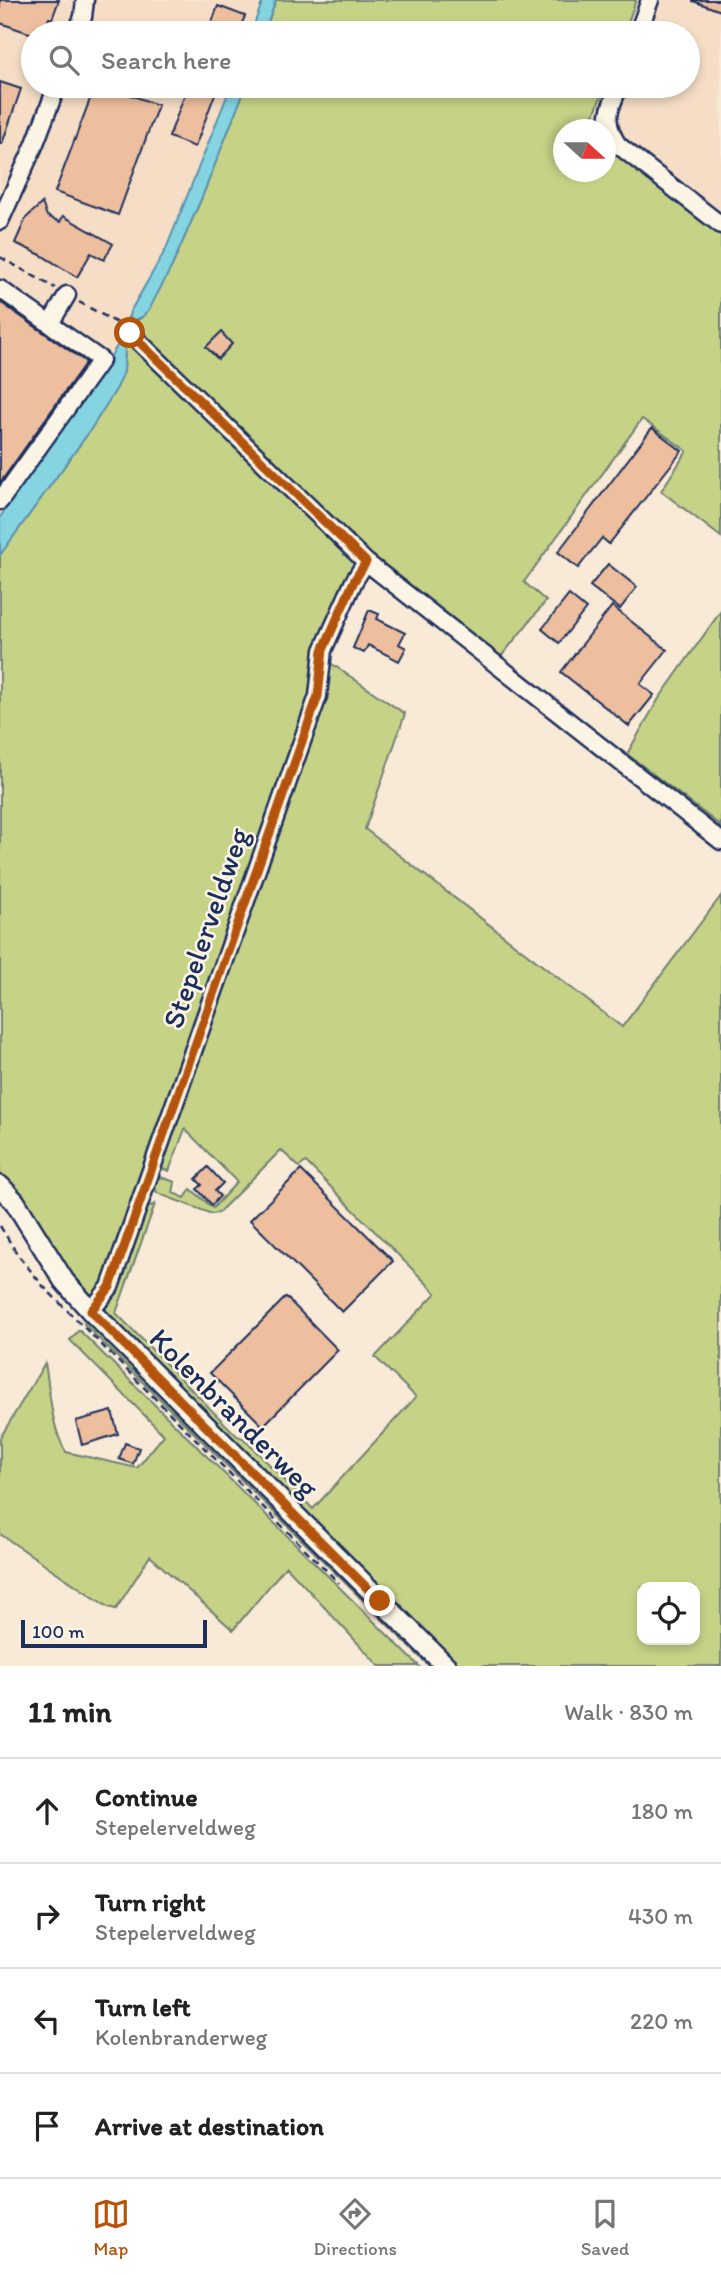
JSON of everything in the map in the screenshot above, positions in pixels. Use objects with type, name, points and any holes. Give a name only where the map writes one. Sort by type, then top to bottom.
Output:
[{"type":"main road","name":"Kolenbranderweg","points":[[0,1186],[15,1202],[64,1281],[91,1311],[446,1666]]},
{"type":"street","points":[[81,21],[85,0]]},
{"type":"street","points":[[642,21],[650,0]]},
{"type":"street","points":[[0,220],[52,98]]},
{"type":"street","points":[[615,98],[607,129],[618,145],[721,225]]},
{"type":"street","points":[[0,289],[101,360],[0,501]]},
{"type":"street","points":[[50,324],[67,295]]},
{"type":"street","points":[[130,333],[366,562],[721,841]]},
{"type":"street","name":"Stepelerveldweg","points":[[91,1311],[110,1287],[318,696],[323,650],[354,581],[366,562]]},
{"type":"shaded area","points":[[0,0],[272,0],[264,21],[21,21],[21,98],[233,98],[168,258],[74,437],[0,534]]},
{"type":"shaded area","points":[[599,0],[721,0],[721,291],[576,182],[616,182],[616,119],[556,119],[564,98],[700,98],[700,21],[591,21]]},
{"type":"shaded area","points":[[553,129],[553,165],[543,157]]},
{"type":"green space","points":[[276,0],[636,0],[628,21],[268,21]]},
{"type":"green space","points":[[241,98],[600,98],[592,119],[553,119],[553,182],[616,182],[616,155],[721,235],[721,537],[661,491],[687,451],[642,419],[524,582],[546,601],[499,659],[379,565],[124,323],[129,316],[130,319],[138,320],[142,317],[172,266]]},
{"type":"green space","points":[[126,335],[357,560],[323,639],[316,685],[108,1279],[93,1296],[87,1295],[76,1285],[22,1197],[0,1175],[0,555],[89,432],[117,387],[124,371],[123,343]]},
{"type":"green space","points":[[721,611],[721,826],[627,754],[658,700]]},
{"type":"green space","points":[[332,664],[405,714],[365,829],[622,1027],[721,896],[721,1666],[459,1666],[336,1548],[107,1316],[105,1305],[141,1210],[155,1204],[116,1313],[313,1509],[416,1397],[375,1357],[436,1293],[306,1162],[299,1167],[281,1150],[218,1213],[212,1214],[157,1193],[153,1179],[161,1177],[175,1182],[173,1193],[185,1198],[191,1189],[213,1208],[237,1182],[185,1129],[169,1171],[163,1169],[158,1162],[327,667]]},
{"type":"green space","points":[[92,1323],[437,1666],[429,1666],[84,1324]]},
{"type":"green space","points":[[79,1330],[419,1666],[379,1666],[286,1566],[233,1630],[150,1556],[116,1609],[108,1607],[0,1534],[0,1438],[45,1363],[54,1421],[66,1452],[137,1468],[164,1435],[70,1340]]},
{"type":"water","points":[[263,0],[276,0],[268,21],[255,21]]},
{"type":"water","points":[[226,98],[241,98],[172,266],[149,310],[132,321],[130,312],[166,249]]},
{"type":"water","points":[[119,343],[125,345],[124,371],[117,388],[89,432],[0,555],[0,517]]},
{"type":"building","points":[[0,0],[59,0],[52,19],[49,18],[48,21],[21,21],[21,30],[0,23]]},
{"type":"building","points":[[721,0],[721,11],[693,1]]},
{"type":"building","points":[[218,6],[245,16],[243,21],[212,21]]},
{"type":"building","points":[[0,82],[21,89],[2,144],[0,144]]},
{"type":"building","points":[[90,98],[139,98],[158,105],[118,215],[55,192]]},
{"type":"building","points":[[184,98],[213,98],[195,147],[169,137]]},
{"type":"building","points":[[42,203],[47,216],[60,222],[63,216],[113,244],[104,260],[91,253],[77,277],[15,243],[26,218]]},
{"type":"building","points":[[0,302],[86,362],[0,483]]},
{"type":"building","points":[[221,332],[232,344],[218,359],[206,347]]},
{"type":"building","points":[[652,428],[682,451],[609,544],[602,538],[578,568],[558,552]]},
{"type":"building","points":[[608,564],[637,587],[620,609],[590,586]]},
{"type":"building","points":[[569,595],[586,609],[559,643],[542,629]]},
{"type":"building","points":[[612,606],[667,650],[640,684],[654,695],[629,726],[561,672]]},
{"type":"building","points":[[369,610],[379,614],[377,619],[405,633],[399,644],[406,648],[399,661],[368,645],[364,653],[353,648]]},
{"type":"building","points":[[208,1167],[223,1183],[215,1191],[220,1196],[212,1205],[197,1189],[202,1185],[196,1179]]},
{"type":"building","points":[[301,1170],[393,1261],[342,1312],[250,1220]]},
{"type":"building","points":[[286,1297],[338,1350],[263,1426],[210,1373]]},
{"type":"building","points":[[112,1411],[118,1434],[82,1445],[76,1421]]},
{"type":"building","points":[[125,1443],[139,1448],[133,1464],[119,1459]]},
{"type":"route","points":[[130,333],[366,562],[354,581],[323,650],[318,696],[110,1287],[91,1311],[380,1601]]}]
